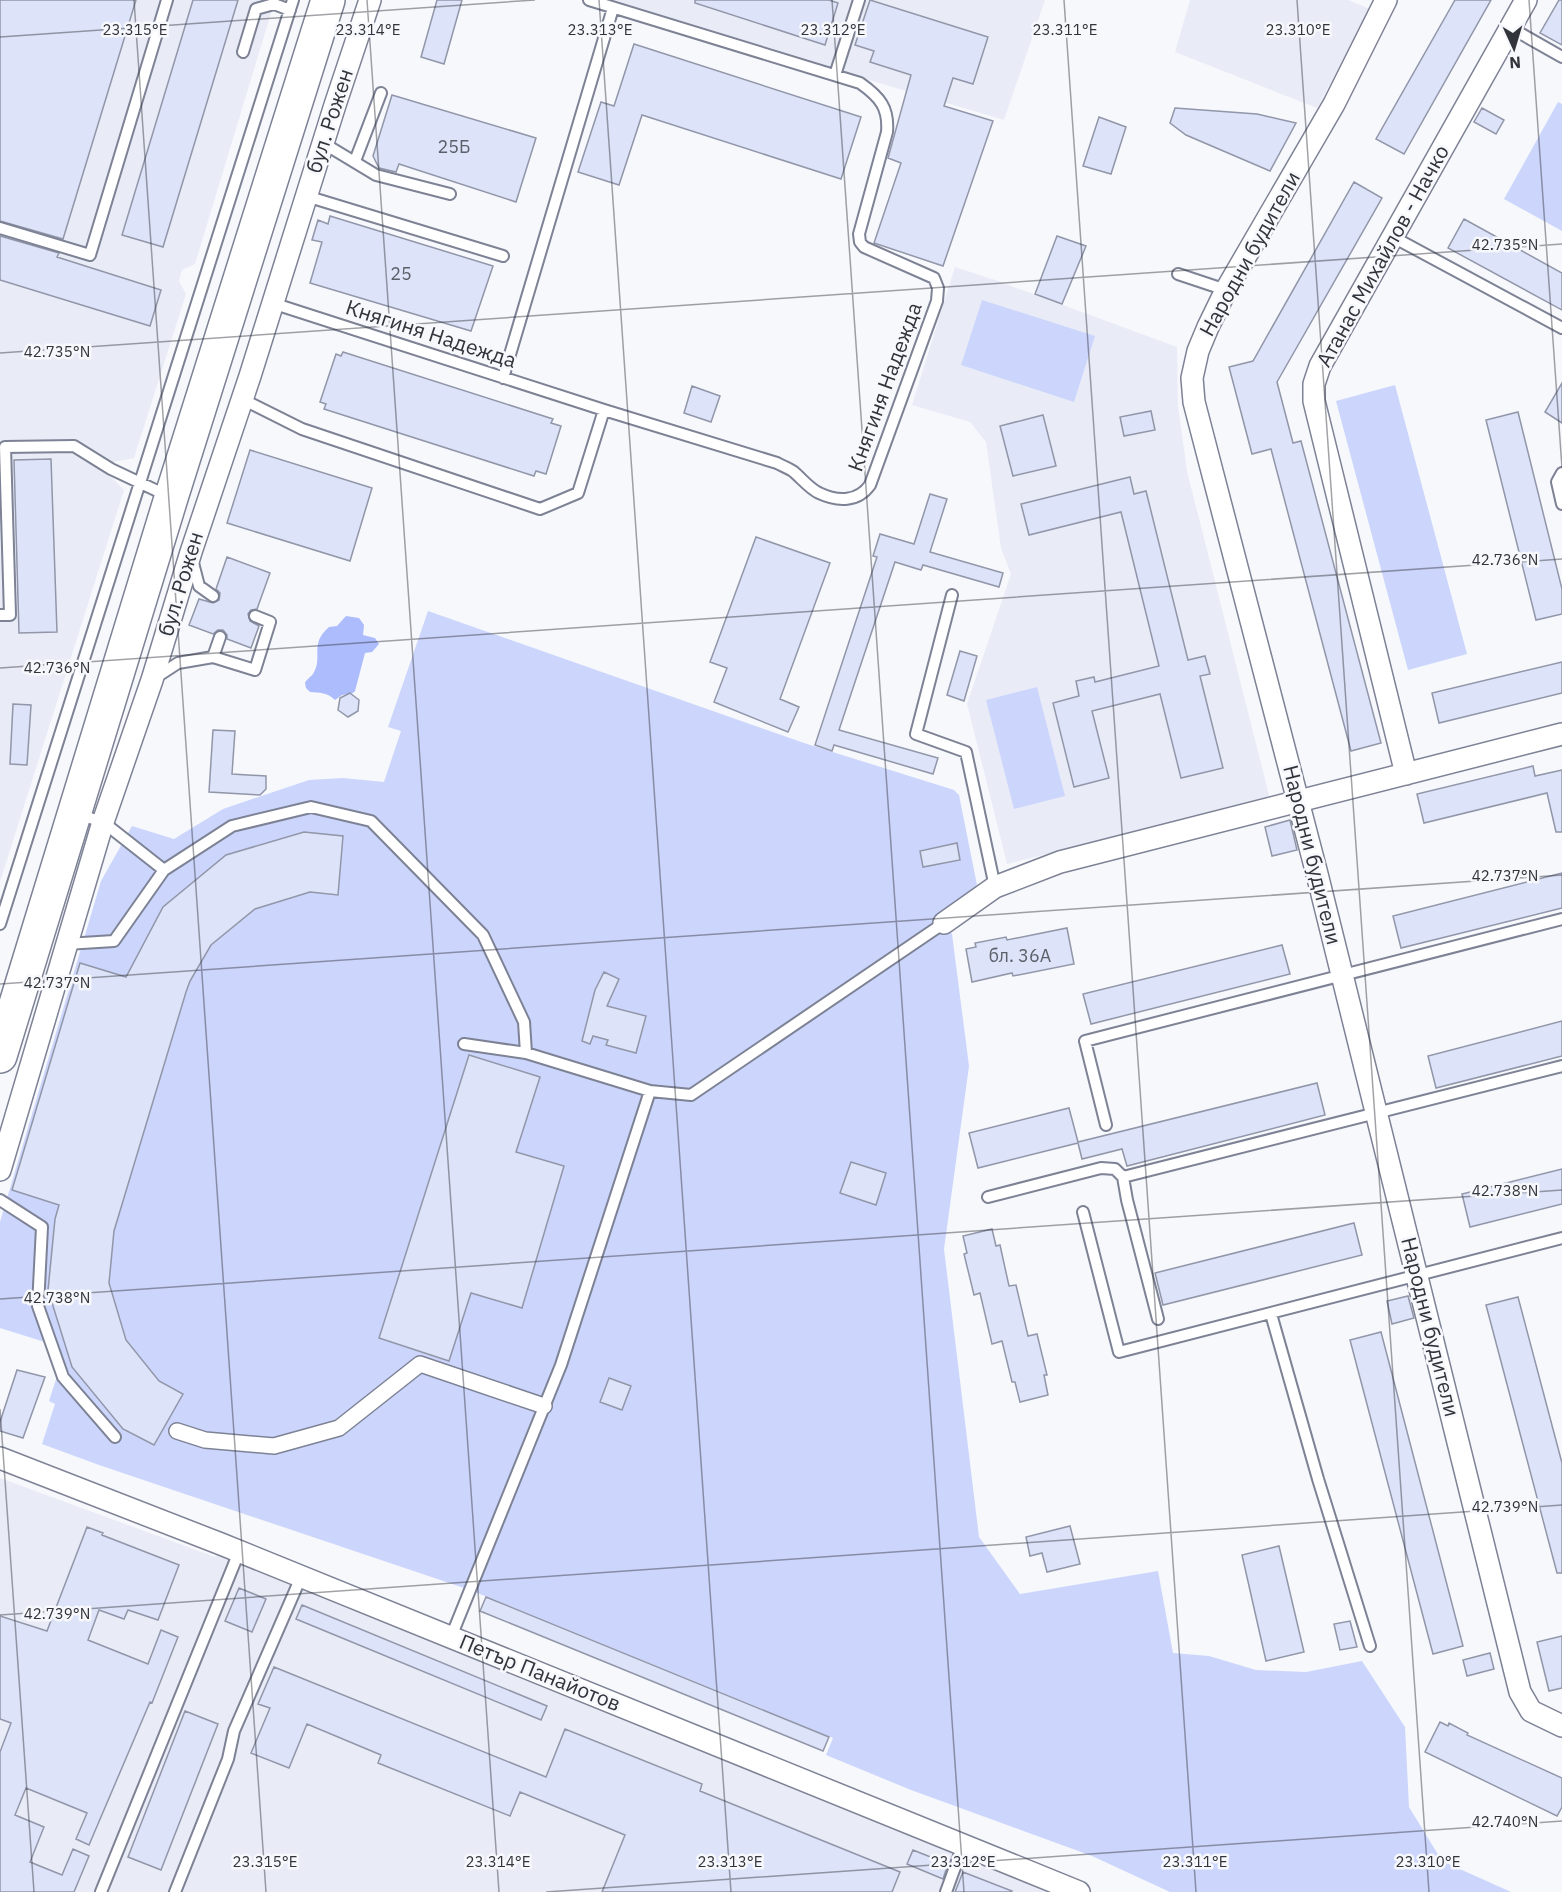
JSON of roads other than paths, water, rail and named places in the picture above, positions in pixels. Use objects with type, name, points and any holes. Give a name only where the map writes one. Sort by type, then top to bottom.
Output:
[{"type":"main road","name":"бул. Рожен","points":[[0,1056],[89,817],[171,498],[328,0]]},
{"type":"street","name":"бул. Рожен","points":[[0,1170],[65,945],[89,817],[152,680],[190,552],[242,399],[370,0]]},
{"type":"street","name":"Атанас Михайлов - Начко","points":[[1406,774],[1314,401],[1314,384],[1320,366],[1526,0]]},
{"type":"street","name":"Народни будители","points":[[1380,2],[1334,104],[1226,290],[1198,351],[1192,378],[1194,402],[1343,975],[1520,1692],[1531,1711],[1562,1726]]},
{"type":"street","points":[[944,923],[995,887],[1060,862],[1562,734]]},
{"type":"street","points":[[177,1431],[205,1440],[273,1446],[339,1428],[420,1364],[544,1406]]},
{"type":"street","name":"Петър Панайотов","points":[[0,1458],[451,1637],[1079,1892]]},
{"type":"lane","points":[[0,228],[90,255],[167,0]]},
{"type":"lane","name":"Княгиня Надежда","points":[[272,303],[777,463],[792,470],[819,493],[840,499],[854,499],[864,493],[870,485],[937,301],[939,288],[934,278],[864,247],[860,242],[859,234],[887,132],[888,118],[883,105],[873,92],[860,83],[588,0]]},
{"type":"lane","points":[[835,75],[859,0]]},
{"type":"lane","points":[[0,924],[292,5],[274,4],[256,9],[243,52]]},
{"type":"lane","points":[[503,378],[613,8]]},
{"type":"lane","points":[[1511,28],[1562,57]]},
{"type":"lane","points":[[355,161],[381,93]]},
{"type":"lane","points":[[323,143],[376,175],[450,194]]},
{"type":"lane","points":[[306,196],[503,256]]},
{"type":"lane","points":[[1393,237],[1562,328]]},
{"type":"lane","points":[[1178,274],[1226,290]]},
{"type":"lane","points":[[242,399],[302,429],[540,509],[578,493],[604,410]]},
{"type":"lane","points":[[0,615],[10,615],[5,447],[74,446],[111,469],[140,481],[171,498]]},
{"type":"lane","points":[[1562,473],[1557,482],[1562,504]]},
{"type":"lane","points":[[190,552],[199,586],[213,596]]},
{"type":"lane","points":[[952,596],[916,734],[966,752],[995,887]]},
{"type":"lane","points":[[152,680],[178,663],[213,657],[255,670],[270,622],[255,616]]},
{"type":"lane","points":[[213,657],[220,637]]},
{"type":"lane","points":[[65,945],[114,941],[164,870],[232,826],[311,807],[371,821],[483,935],[524,1022],[526,1053]]},
{"type":"lane","points":[[89,817],[164,870]]},
{"type":"lane","points":[[1106,1125],[1085,1041],[1562,919]]},
{"type":"lane","points":[[464,1044],[526,1053],[650,1091],[691,1095],[944,923]]},
{"type":"lane","points":[[1123,1176],[1562,1066]]},
{"type":"lane","points":[[451,1637],[561,1365],[650,1091]]},
{"type":"lane","points":[[988,1197],[1101,1168],[1115,1169],[1123,1176],[1127,1200],[1158,1319]]},
{"type":"lane","points":[[0,1200],[42,1227],[38,1306],[63,1377],[115,1437]]},
{"type":"lane","points":[[1083,1212],[1119,1352],[1562,1238]]},
{"type":"lane","points":[[1271,1314],[1318,1479],[1370,1646]]},
{"type":"lane","points":[[101,1892],[239,1552]]},
{"type":"lane","points":[[175,1892],[228,1759],[234,1731],[301,1577]]},
{"type":"lane","points":[[946,1892],[963,1845]]},
{"type":"water","points":[[346,616],[359,618],[364,625],[363,635],[375,638],[379,644],[372,652],[365,653],[355,691],[335,700],[326,694],[310,692],[305,683],[313,674],[316,666],[319,639],[329,627],[337,626]]}]
